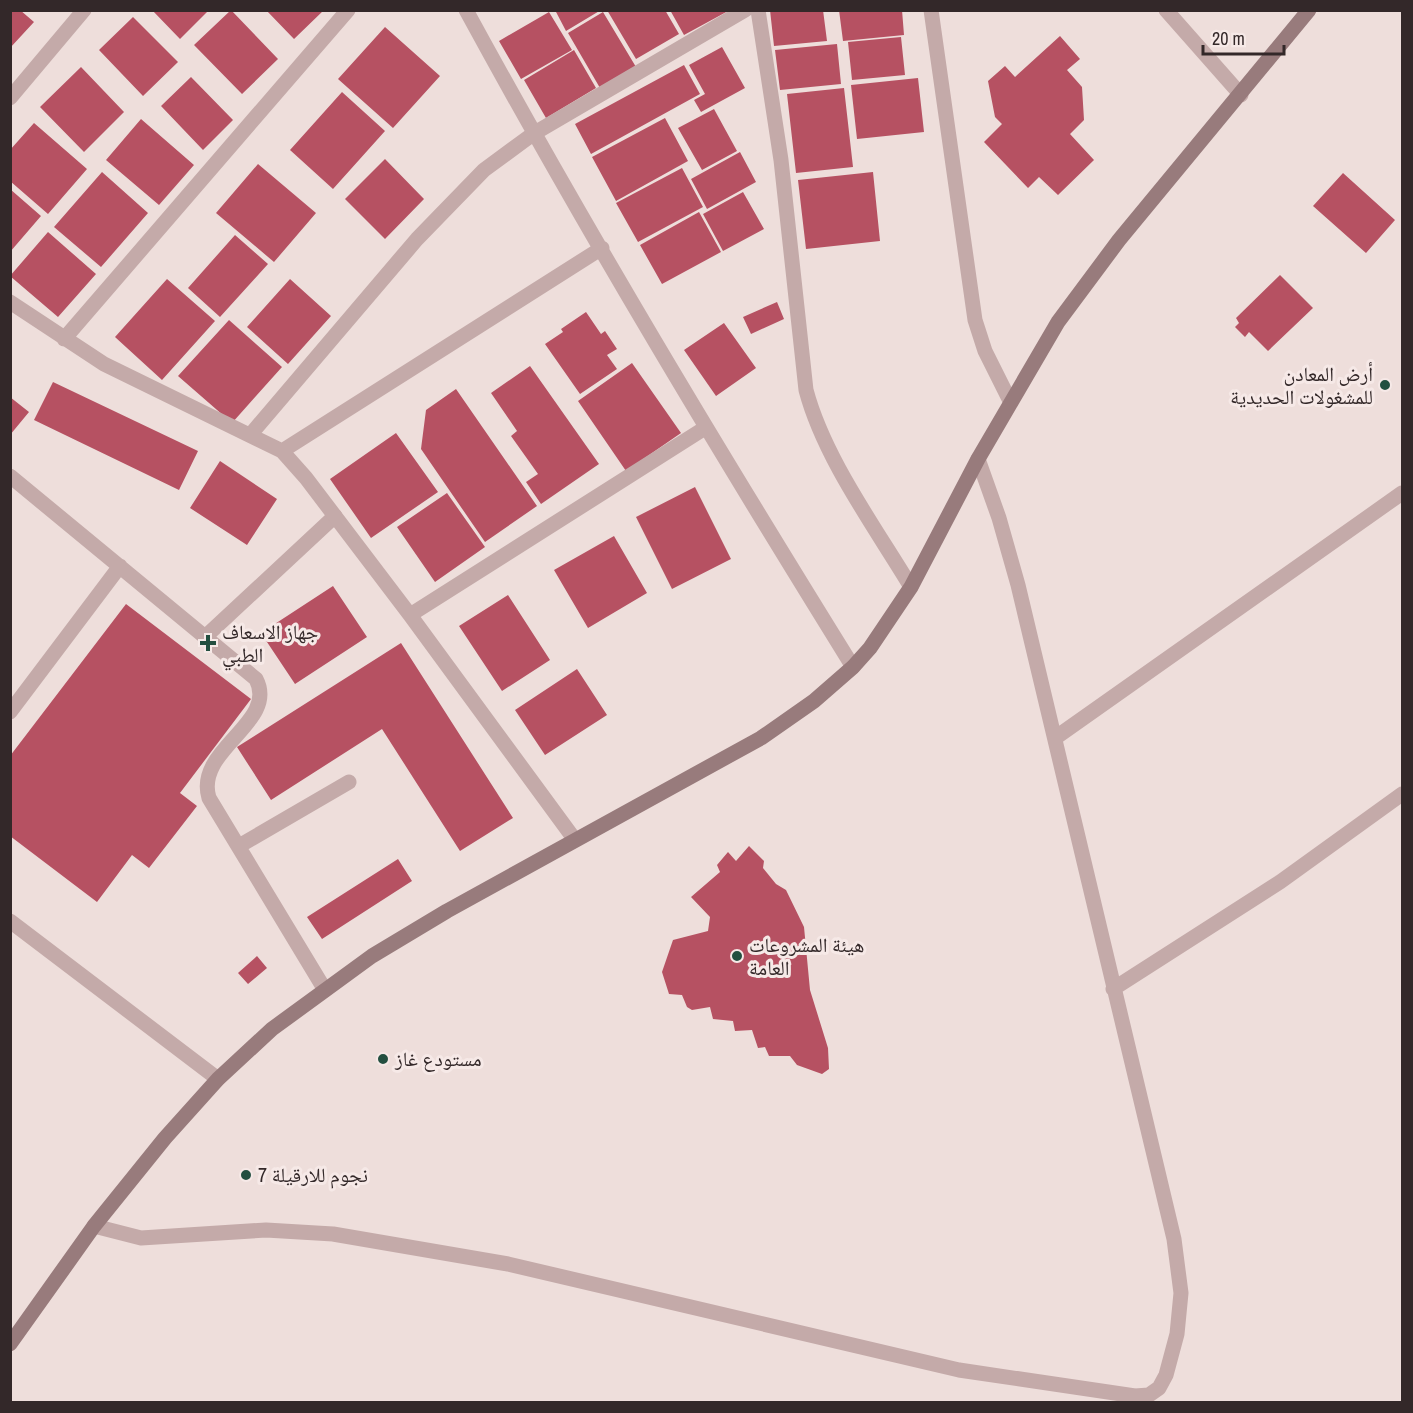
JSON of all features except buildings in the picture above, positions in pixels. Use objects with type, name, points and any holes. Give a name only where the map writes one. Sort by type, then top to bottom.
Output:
[{"type":"street","points":[[10,98],[84,10]]},
{"type":"street","points":[[64,339],[348,10]]},
{"type":"street","points":[[466,10],[534,134],[705,428],[853,668]]},
{"type":"street","points":[[251,434],[446,207],[484,170],[534,134],[745,10]]},
{"type":"street","points":[[759,10],[781,160],[806,390],[814,419],[827,445],[911,587]]},
{"type":"street","points":[[931,10],[975,320],[985,351],[1010,401]]},
{"type":"street","points":[[1166,10],[1241,95]]},
{"type":"street","points":[[10,1344],[94,1226],[165,1137],[218,1079],[272,1029],[372,956],[447,911],[761,738],[814,701],[853,668],[876,639],[911,587],[1010,401],[1058,322],[1119,240],[1309,10]]},
{"type":"street","points":[[282,451],[602,248]]},
{"type":"street","points":[[10,302],[64,339],[145,385],[251,434],[282,451],[411,615],[575,840]]},
{"type":"street","points":[[411,615],[705,428]]},
{"type":"street","points":[[94,1226],[141,1238],[266,1230],[344,1236],[508,1264],[959,1370],[1118,1394],[1149,1395],[1159,1388],[1166,1375],[1180,1313],[1179,1270],[1055,738],[999,518],[978,459]]},
{"type":"street","points":[[10,476],[256,679],[261,688],[261,699],[256,710],[212,765],[206,778],[209,798],[325,990]]},
{"type":"street","points":[[1055,738],[1402,493]]},
{"type":"street","points":[[205,637],[335,516]]},
{"type":"street","points":[[10,712],[120,566]]},
{"type":"street","points":[[239,846],[349,782]]},
{"type":"street","points":[[1113,989],[1280,882],[1402,794]]},
{"type":"street","points":[[10,921],[218,1079]]},
{"type":"place","name":"أرض المعادن للمشغولات الحديدية","points":[[1385,385]]},
{"type":"place","name":"جهاز الاسعاف الطبي","points":[[208,643]]},
{"type":"place","name":"هيئة المشروعات العامة","points":[[737,956]]},
{"type":"place","name":"مستودع غاز","points":[[383,1059]]},
{"type":"place","name":"7 نجوم للارقيلة","points":[[246,1175]]}]
